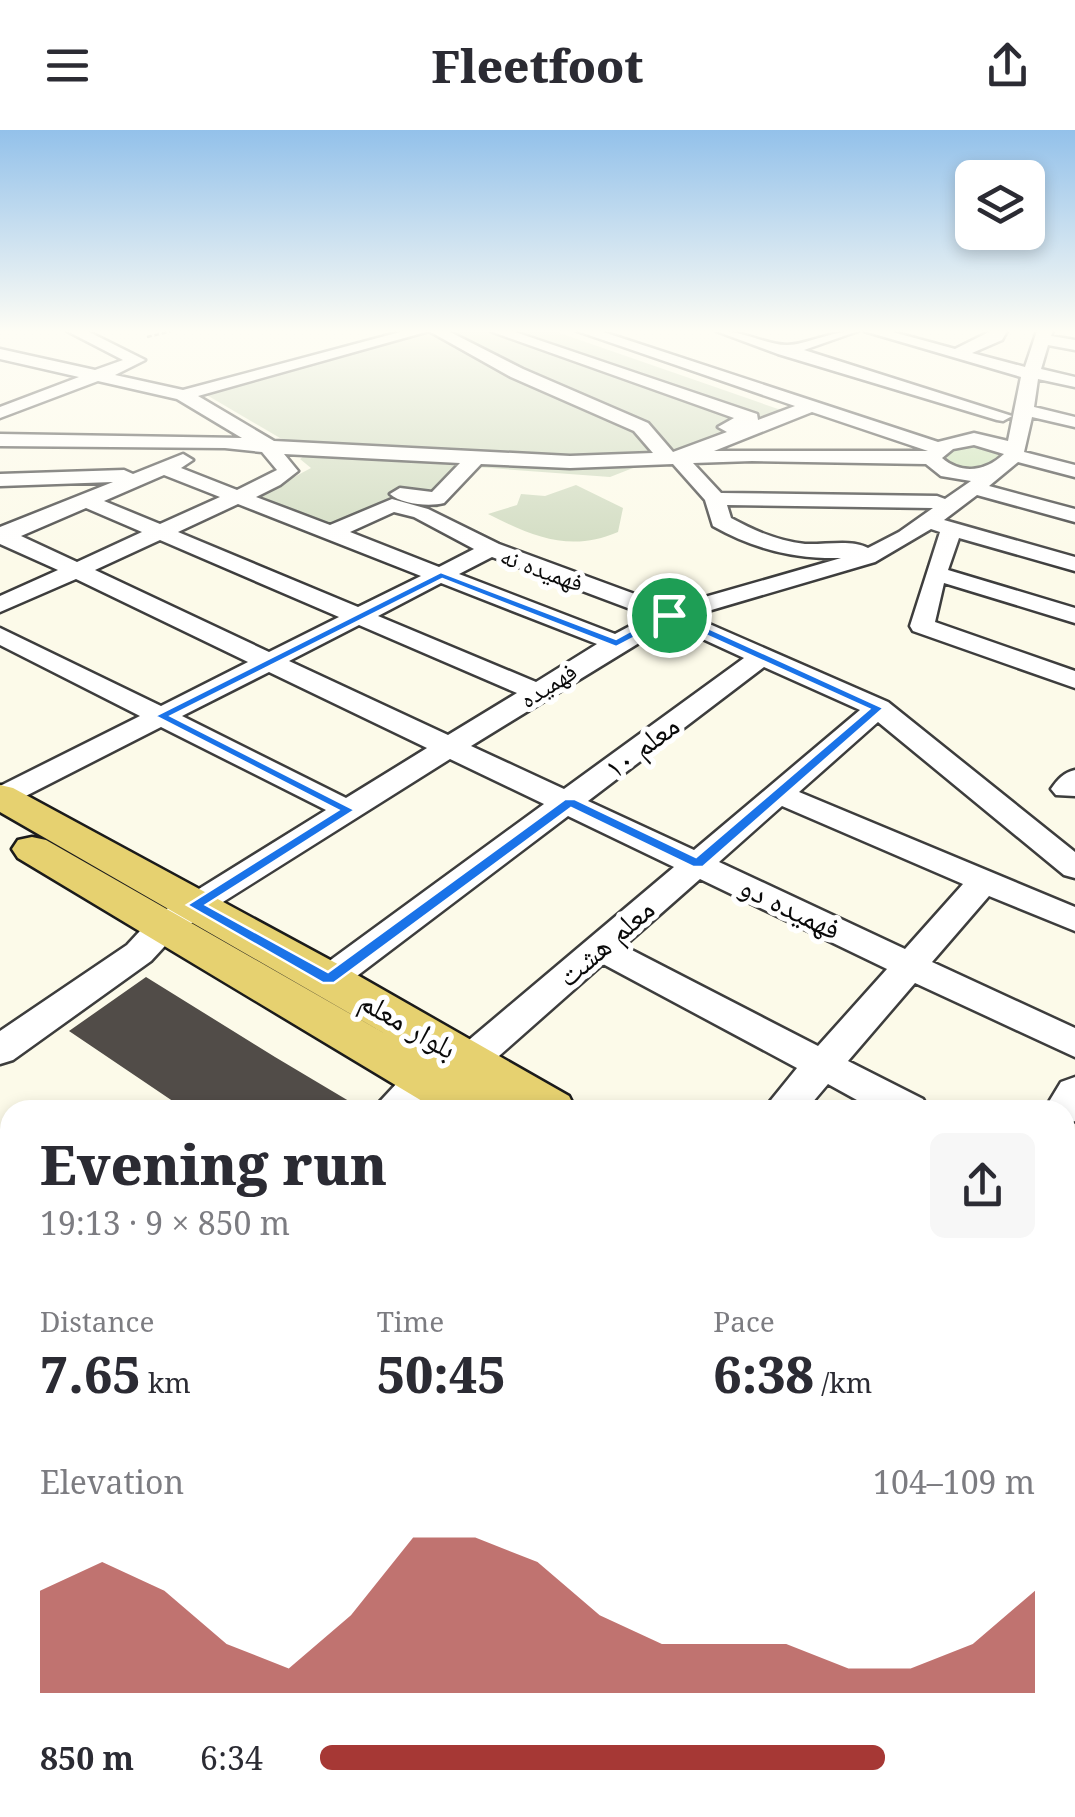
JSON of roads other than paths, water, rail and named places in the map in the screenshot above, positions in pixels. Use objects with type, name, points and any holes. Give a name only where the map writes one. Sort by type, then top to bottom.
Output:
[{"type":"main road","name":"بلوار معلم","points":[[1,808],[180,915],[461,1100]]},
{"type":"main road","name":"بلوار معلم","points":[[180,915],[328,980],[536,1100]]},
{"type":"street","points":[[0,605],[288,471],[266,445],[207,410]]},
{"type":"street","points":[[601,410],[641,427],[680,456],[716,499],[720,522],[759,544],[828,552],[884,548]]},
{"type":"street","points":[[680,456],[680,444],[751,418],[727,410]]},
{"type":"street","points":[[680,456],[802,410]]},
{"type":"street","points":[[821,410],[971,474],[1009,459],[1075,470]]},
{"type":"street","points":[[982,410],[1003,416]]},
{"type":"street","points":[[0,440],[226,442],[570,462],[752,455],[935,457],[974,439],[1012,410]]},
{"type":"street","points":[[1009,459],[1022,410]]},
{"type":"street","points":[[1044,410],[1075,422]]},
{"type":"street","points":[[0,415],[29,424]]},
{"type":"street","points":[[974,439],[1009,447],[1009,459]]},
{"type":"street","points":[[1,535],[226,442]]},
{"type":"street","points":[[935,457],[947,483],[938,517],[934,572],[922,626],[1075,680]]},
{"type":"street","points":[[400,494],[437,499],[476,458]]},
{"type":"street","name":"فهمیده","points":[[0,1050],[139,953],[180,915],[616,643],[669,615],[822,573],[884,548],[938,517],[1009,459]]},
{"type":"street","points":[[0,480],[155,472],[241,496],[616,643]]},
{"type":"street","points":[[973,488],[1075,516]]},
{"type":"street","points":[[716,499],[938,517],[1075,564]]},
{"type":"street","points":[[86,501],[538,692]]},
{"type":"street","points":[[333,532],[392,505],[421,513],[491,549]]},
{"type":"street","name":"فهمیده دو","points":[[1,535],[1075,1044]]},
{"type":"street","name":"فهمیده نه","points":[[1,808],[156,719],[491,549],[669,615],[878,708],[1075,868]]},
{"type":"street","points":[[934,572],[1075,616]]},
{"type":"street","points":[[0,635],[156,719],[348,810]]},
{"type":"street","name":"معلم ۱۰","points":[[328,980],[762,656]]},
{"type":"street","name":"معلم هشت","points":[[470,1060],[878,708]]},
{"type":"street","points":[[778,794],[1075,920]]},
{"type":"street","points":[[792,1100],[983,882]]},
{"type":"street","points":[[600,948],[890,1100]]},
{"type":"street","points":[[402,1100],[425,1077]]}]
